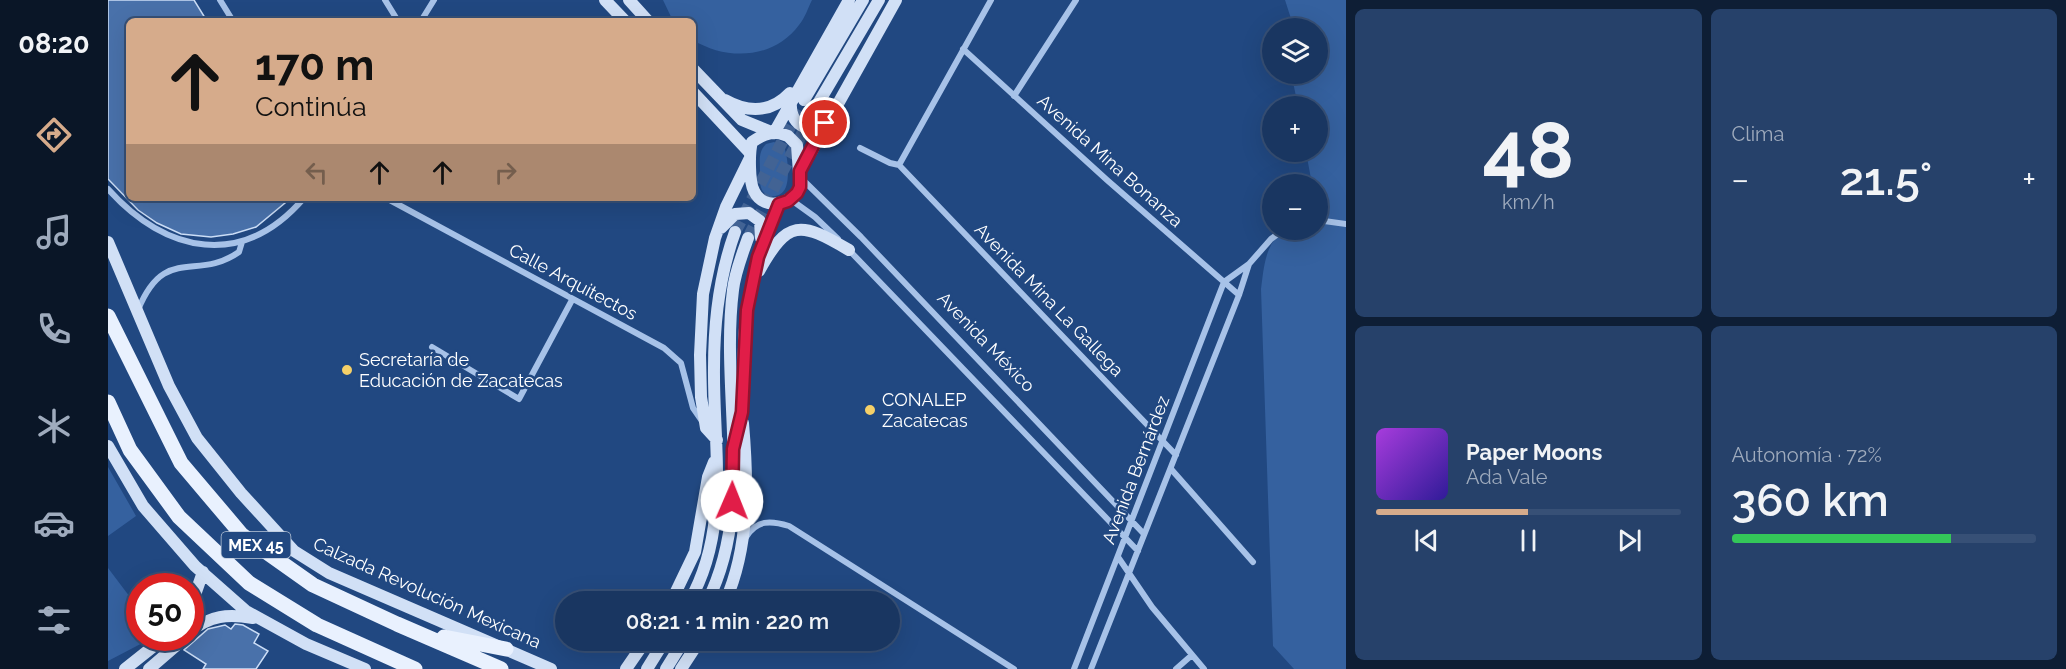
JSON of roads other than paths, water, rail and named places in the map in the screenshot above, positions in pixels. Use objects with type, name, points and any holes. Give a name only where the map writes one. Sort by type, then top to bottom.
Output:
[{"type":"main road","name":"MEX 45","points":[[108,316],[182,463],[242,535],[313,585],[501,669]]},
{"type":"main road","name":"MEX 45","points":[[108,402],[130,450],[179,517],[249,583],[317,625],[415,669]]},
{"type":"main road","points":[[397,624],[454,640],[506,649]]},
{"type":"street","points":[[220,0],[231,18]]},
{"type":"street","points":[[385,0],[396,18]]},
{"type":"street","points":[[422,18],[434,0]]},
{"type":"street","points":[[605,0],[622,18]]},
{"type":"street","points":[[629,0],[645,18]]},
{"type":"street","points":[[720,98],[737,107],[752,110],[768,109],[782,103],[804,76],[849,0]]},
{"type":"street","points":[[785,201],[767,202],[753,189],[750,156],[752,142],[764,134],[774,133],[863,0]]},
{"type":"street","points":[[816,107],[879,0]]},
{"type":"street","points":[[800,174],[825,123],[896,0]]},
{"type":"street","points":[[860,148],[899,165],[991,0]]},
{"type":"street","points":[[1014,96],[1076,0]]},
{"type":"street","name":"Avenida Mina Bonanza","points":[[963,49],[1239,295]]},
{"type":"street","points":[[696,72],[742,120],[788,136],[798,145],[800,187],[785,201],[758,257]]},
{"type":"street","points":[[804,76],[800,96],[790,109],[793,117],[798,124],[806,128],[814,129],[825,123]]},
{"type":"street","points":[[696,95],[750,156]]},
{"type":"street","points":[[717,440],[706,428],[701,386],[700,327],[703,294],[715,238],[726,207],[750,156]]},
{"type":"street","name":"Avenida Mina La Gallega","points":[[899,165],[1176,455]]},
{"type":"street","name":"Avenida México","points":[[800,174],[1144,534]]},
{"type":"street","points":[[108,189],[136,216],[156,231],[196,244],[242,242],[270,230],[301,201]]},
{"type":"street","name":"Calle Arquitectos","points":[[391,201],[664,348],[681,363],[693,408],[706,428]]},
{"type":"street","name":"Avenida México","points":[[785,201],[815,217],[849,250],[1137,550]]},
{"type":"street","points":[[715,238],[729,218],[742,212],[755,216],[762,226],[745,330],[742,412],[747,478],[742,546],[730,591]]},
{"type":"street","points":[[1328,222],[1346,224]]},
{"type":"street","points":[[751,285],[772,248],[789,232],[808,230],[849,250]]},
{"type":"street","points":[[694,591],[711,547],[716,519],[717,440],[714,369],[716,322],[721,274],[735,232]]},
{"type":"street","points":[[712,591],[726,547],[732,501],[730,338],[733,291],[748,238]]},
{"type":"street","points":[[1224,282],[1249,264],[1271,240]]},
{"type":"street","name":"Calzada Revolución Mexicana","points":[[108,242],[169,386],[197,438],[241,493],[294,551],[329,573],[551,669]]},
{"type":"street","points":[[138,310],[146,292],[158,277],[175,267],[228,260],[239,252],[242,242]]},
{"type":"street","name":"Avenida Bernárdez","points":[[1091,669],[1239,295],[1249,264]]},
{"type":"street","name":"Avenida Bernárdez","points":[[1074,669],[1224,282]]},
{"type":"street","points":[[432,347],[519,399],[572,300]]},
{"type":"street","points":[[733,449],[742,412]]},
{"type":"street","points":[[108,446],[143,506],[203,572],[246,611],[306,644],[365,669]]},
{"type":"street","points":[[676,591],[695,552],[708,477],[717,455]]},
{"type":"street","points":[[1171,469],[1253,562]]},
{"type":"street","points":[[742,546],[753,527],[760,523],[774,522],[789,526],[1014,669]]},
{"type":"street","points":[[1118,557],[1152,607],[1204,669]]},
{"type":"street","points":[[204,621],[222,615],[258,618]]},
{"type":"street","points":[[125,669],[148,651]]},
{"type":"street","points":[[148,669],[169,651]]},
{"type":"street","points":[[626,669],[638,651]]},
{"type":"street","points":[[647,669],[658,651]]},
{"type":"street","points":[[666,669],[677,651]]},
{"type":"street","points":[[681,669],[693,651]]},
{"type":"street","points":[[1176,669],[1192,655]]},
{"type":"tunnel","points":[[735,232],[804,100]]},
{"type":"tunnel","points":[[748,238],[816,107]]},
{"type":"place","name":"Secretaría de Educación de Zacatecas","points":[[347,370]]},
{"type":"place","name":"CONALEP Zacatecas","points":[[870,410]]}]
